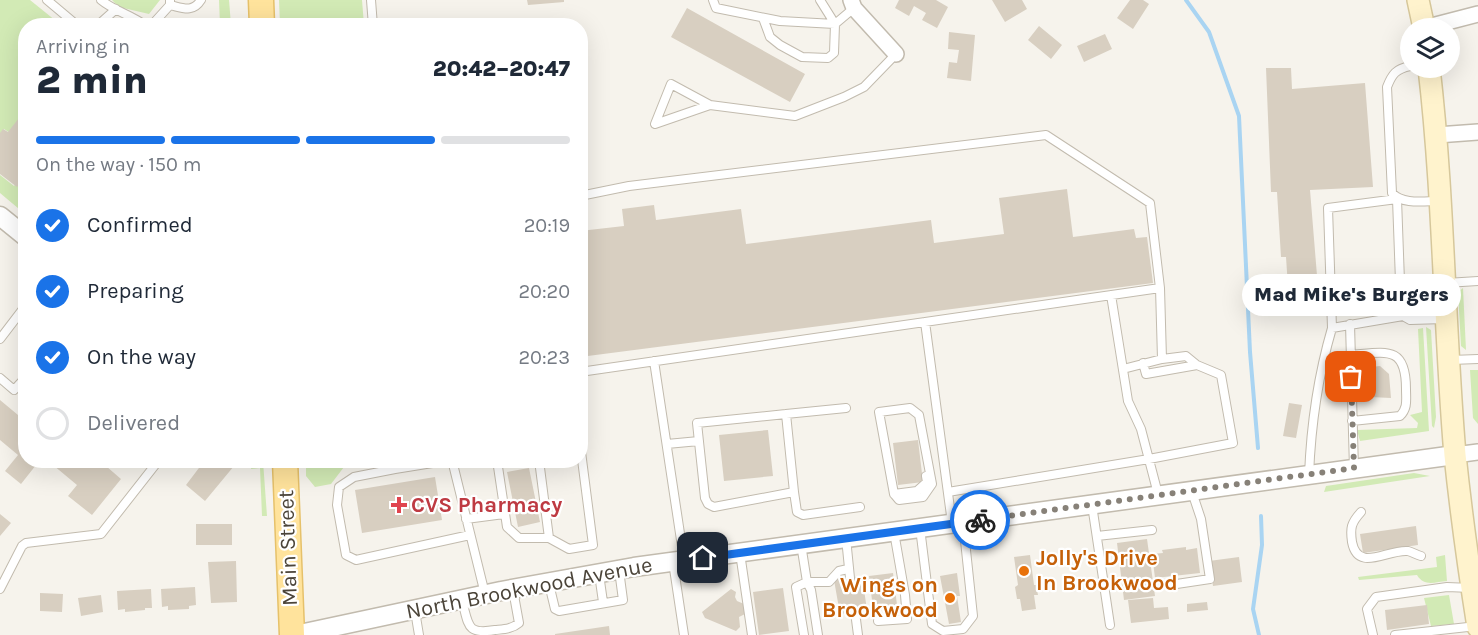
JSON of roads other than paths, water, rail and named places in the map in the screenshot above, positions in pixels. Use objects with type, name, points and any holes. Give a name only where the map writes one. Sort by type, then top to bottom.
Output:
[{"type":"main road","points":[[261,0],[262,18]]},
{"type":"main road","points":[[1418,0],[1422,18]]},
{"type":"main road","points":[[1430,78],[1437,135],[1455,455],[1475,588],[1478,626]]},
{"type":"main road","name":"Main Street","points":[[285,468],[294,635]]},
{"type":"street","points":[[853,4],[896,54]]},
{"type":"street","points":[[1460,19],[1478,14]]},
{"type":"street","points":[[1437,135],[1478,132]]},
{"type":"street","points":[[0,216],[18,231]]},
{"type":"street","name":"North Brookwood Avenue","points":[[294,635],[485,594],[619,570],[1478,452]]},
{"type":"lane","points":[[47,0],[68,18]]},
{"type":"lane","points":[[101,0],[109,7],[135,18]]},
{"type":"lane","points":[[155,18],[170,2],[189,9],[198,6],[201,0]]},
{"type":"lane","points":[[372,18],[371,0],[377,0]]},
{"type":"lane","points":[[713,0],[716,8],[763,18],[835,24]]},
{"type":"lane","points":[[763,18],[770,37],[802,57],[828,58],[834,53],[835,24],[819,0]]},
{"type":"lane","points":[[835,24],[853,4]]},
{"type":"lane","points":[[106,18],[116,9]]},
{"type":"lane","points":[[710,105],[655,123],[671,84],[710,105],[795,116],[864,87],[896,54]]},
{"type":"lane","points":[[1400,69],[1392,74],[1387,87],[1392,193],[1397,199],[1403,316]]},
{"type":"lane","points":[[588,194],[629,186],[1046,135],[1150,203],[1160,288],[1162,359]]},
{"type":"lane","points":[[1309,474],[1316,402],[1332,328],[1328,208],[1397,199],[1440,201]]},
{"type":"lane","points":[[1444,283],[1478,281]]},
{"type":"lane","points":[[588,371],[1160,288]]},
{"type":"lane","points":[[1111,295],[1128,401],[1141,429],[1158,496]]},
{"type":"lane","points":[[0,339],[18,316]]},
{"type":"lane","points":[[1332,328],[1403,316],[1410,320],[1447,319]]},
{"type":"lane","points":[[920,528],[932,624],[943,631],[963,629],[973,616],[958,523],[948,492],[925,322]]},
{"type":"lane","points":[[1350,324],[1354,468]]},
{"type":"lane","points":[[1351,355],[1399,357],[1406,373],[1406,407],[1400,416],[1352,421]]},
{"type":"lane","points":[[948,492],[1233,443],[1221,375],[1197,365],[1186,356],[1162,359],[1123,369]]},
{"type":"lane","points":[[1450,360],[1478,359]]},
{"type":"lane","points":[[654,361],[667,444],[684,635]]},
{"type":"lane","points":[[1143,363],[1146,374],[1197,365]]},
{"type":"lane","points":[[0,378],[15,390],[18,386]]},
{"type":"lane","points":[[794,492],[714,507],[708,504],[705,498],[697,423],[846,408]]},
{"type":"lane","points":[[910,408],[919,416],[927,451],[932,484],[923,497],[899,500],[894,494],[879,412],[910,408]]},
{"type":"lane","points":[[786,414],[797,512],[803,514],[860,507]]},
{"type":"lane","points":[[667,444],[699,441]]},
{"type":"lane","points":[[0,589],[21,546],[26,543],[101,534],[153,468]]},
{"type":"lane","points":[[384,468],[354,477],[339,487],[338,505],[346,555],[356,560],[470,536]]},
{"type":"lane","points":[[454,468],[485,594]]},
{"type":"lane","points":[[499,468],[507,527],[519,538],[549,538],[569,549],[593,545],[583,468]]},
{"type":"lane","points":[[540,468],[549,538]]},
{"type":"lane","points":[[1170,585],[1210,579],[1201,519],[1191,491]]},
{"type":"lane","points":[[1092,505],[1110,626]]},
{"type":"lane","points":[[1361,512],[1352,522],[1350,530],[1354,553],[1359,557],[1368,558],[1408,551],[1421,556]]},
{"type":"lane","points":[[466,519],[504,514]]},
{"type":"lane","points":[[1097,536],[1152,530]]},
{"type":"lane","points":[[878,621],[907,619],[894,532]]},
{"type":"lane","points":[[804,635],[796,588],[807,582],[829,582],[839,571],[849,573],[846,538]]},
{"type":"lane","points":[[801,544],[818,635]]},
{"type":"lane","points":[[740,553],[752,635]]},
{"type":"lane","points":[[549,582],[553,604],[559,611],[623,600],[619,570]]},
{"type":"lane","points":[[599,574],[603,603]]},
{"type":"lane","points":[[1373,635],[1367,609],[1376,597],[1447,587],[1475,588]]},
{"type":"lane","points":[[461,599],[473,633],[514,627],[519,623],[513,589]]},
{"type":"lane","points":[[415,609],[419,635]]},
{"type":"lane","points":[[855,612],[858,635]]},
{"type":"lane","points":[[1395,635],[1478,626]]},
{"type":"waterway","points":[[1186,0],[1209,32],[1239,116],[1250,352],[1258,448]]},
{"type":"waterway","points":[[1259,635],[1253,609],[1262,545],[1261,516]]},
{"type":"place","name":"Mad Mike's Burgers","points":[[1351,377]]},
{"type":"place","name":"CVS Pharmacy","points":[[399,505]]},
{"type":"place","name":"Jolly's Drive In Brookwood","points":[[1024,571]]},
{"type":"place","name":"Wings on Brookwood","points":[[950,598]]}]
